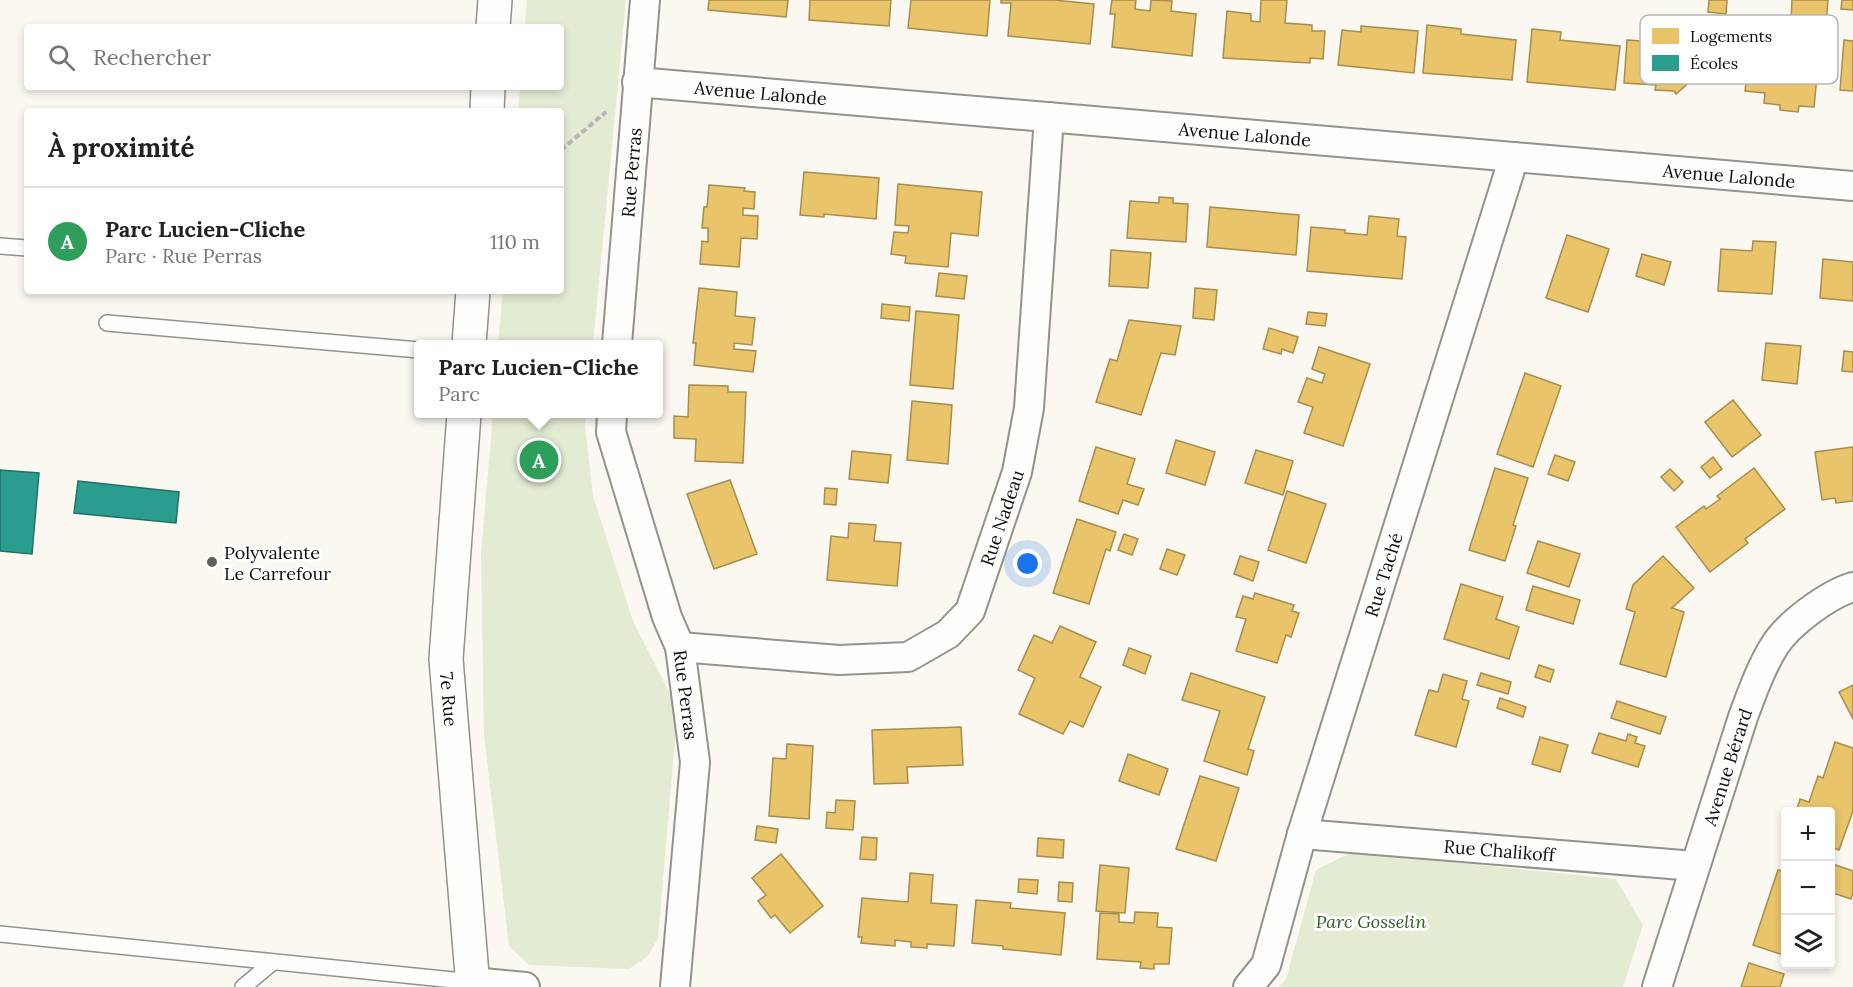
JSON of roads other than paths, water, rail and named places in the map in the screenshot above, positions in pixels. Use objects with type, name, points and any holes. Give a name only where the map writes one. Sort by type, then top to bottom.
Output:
[{"type":"street","points":[[493,24],[495,0]]},
{"type":"street","name":"Rue Perras","points":[[617,340],[645,0]]},
{"type":"street","name":"Avenue Lalonde","points":[[637,82],[1853,186]]},
{"type":"street","points":[[487,108],[488,90]]},
{"type":"street","name":"Rue Nadeau","points":[[680,647],[839,660],[908,657],[948,634],[970,611],[1017,472],[1029,408],[1049,117]]},
{"type":"street","name":"Rue Taché","points":[[1248,987],[1266,965],[1302,834],[1514,157]]},
{"type":"street","points":[[469,340],[470,294]]},
{"type":"street","name":"7e Rue","points":[[464,418],[446,659],[473,984]]},
{"type":"street","name":"Rue Perras","points":[[612,418],[611,432],[666,617],[680,647],[695,762],[675,987]]},
{"type":"street","name":"Avenue Bérard","points":[[1657,987],[1743,717],[1757,681],[1776,643],[1804,615],[1839,591],[1853,587]]},
{"type":"street","name":"Rue Chalikoff","points":[[1302,834],[1695,866]]},
{"type":"street","points":[[473,984],[525,987]]},
{"type":"lane","points":[[0,246],[24,248]]},
{"type":"lane","points":[[106,323],[414,350]]},
{"type":"lane","points":[[0,934],[473,984]]},
{"type":"lane","points":[[243,987],[273,962]]},
{"type":"place","name":"Parc Lucien-Cliche","points":[[539,460]]},
{"type":"place","name":"Polyvalente Le Carrefour","points":[[212,562]]},
{"type":"park label","name":"Parc Gosselin","points":[[1371,921]]}]
